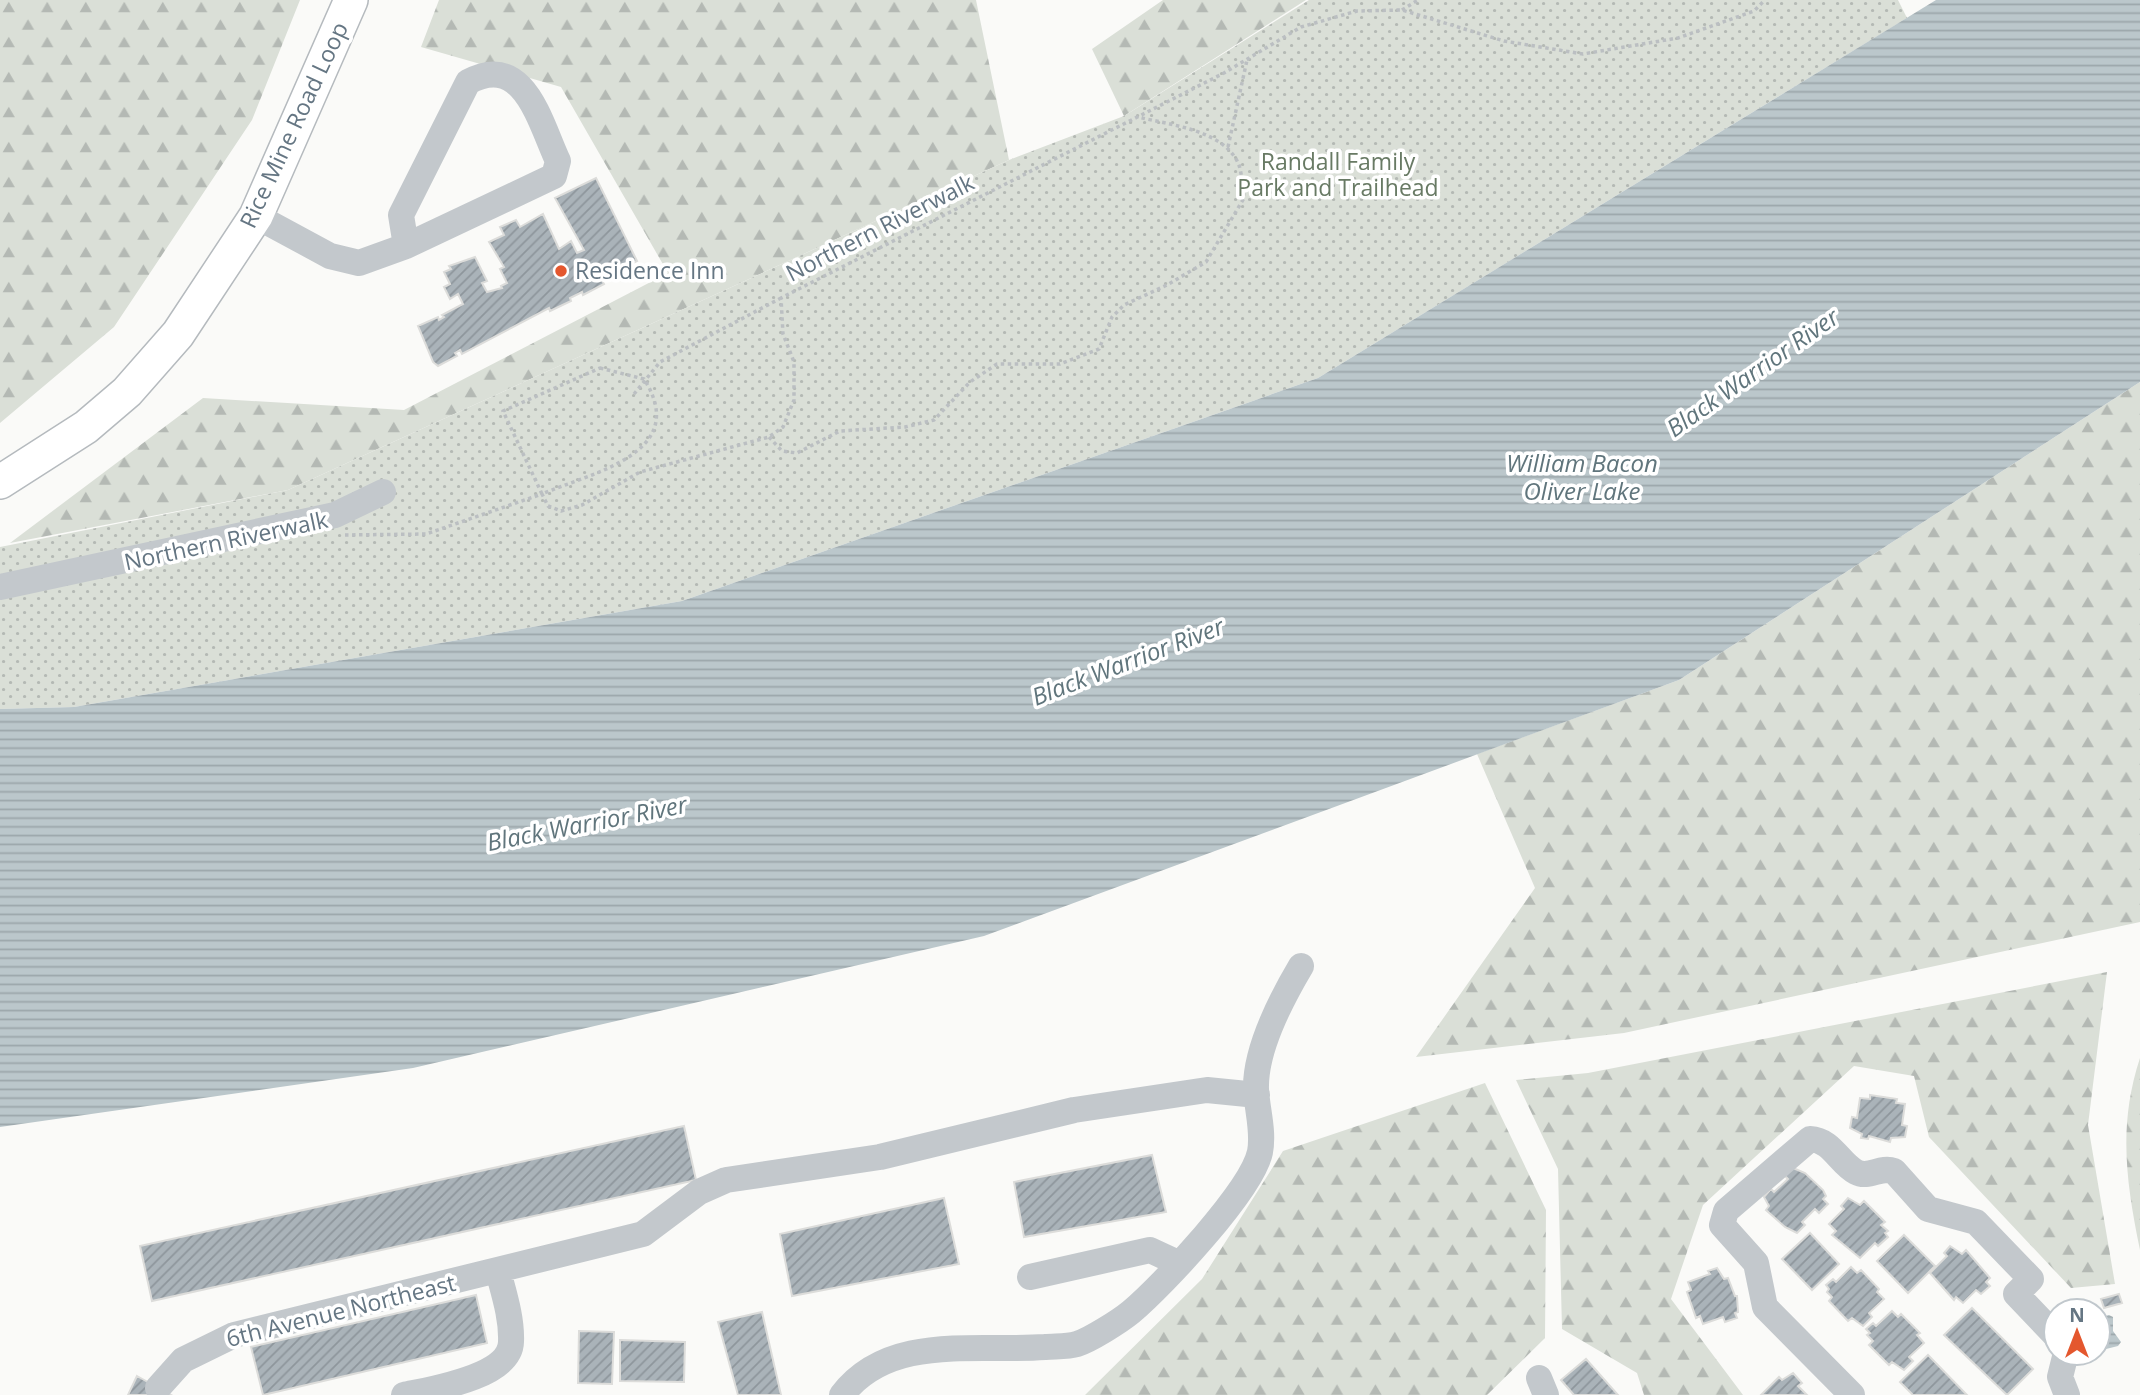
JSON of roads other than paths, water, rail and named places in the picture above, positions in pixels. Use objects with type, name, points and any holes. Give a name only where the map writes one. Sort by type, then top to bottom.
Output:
[{"type":"main road","name":"Rice Mine Road Loop","points":[[0,482],[86,427],[127,393],[178,334],[256,216],[351,0]]},
{"type":"street","points":[[256,216],[330,256],[359,263],[406,246],[554,176],[558,161],[518,81],[503,74],[485,73],[468,82],[401,215],[406,246]]},
{"type":"street","points":[[0,587],[335,515],[383,492]]},
{"type":"street","points":[[842,1395],[868,1369],[908,1353],[951,1348],[1014,1349],[1077,1345],[1130,1312],[1231,1205],[1253,1171],[1260,1152],[1261,1131],[1257,1095],[1260,1064],[1279,1003],[1301,966]]},
{"type":"street","name":"6th Avenue Northeast","points":[[158,1388],[183,1360],[234,1335],[643,1234],[699,1192],[726,1180],[880,1157],[1074,1110],[1207,1090],[1257,1095]]},
{"type":"street","points":[[1852,1395],[1765,1307],[1756,1263],[1722,1225],[1726,1211],[1810,1139],[1826,1144],[1856,1172],[1864,1174],[1886,1168],[1894,1171],[1928,1209],[1976,1222],[2031,1279],[2016,1294],[2042,1321]]},
{"type":"street","points":[[1030,1277],[1150,1250],[1174,1267]]},
{"type":"street","points":[[404,1395],[485,1373],[506,1358],[511,1344],[507,1304],[498,1271]]},
{"type":"street","points":[[2062,1367],[2060,1377],[2067,1395]]},
{"type":"water","name":"William Bacon Oliver Lake","points":[[1936,0],[2140,0],[2140,382],[1679,680],[984,936],[413,1068],[0,1127],[0,709],[74,707],[682,601],[1318,378]]},
{"type":"water","points":[[2112,1316],[2113,1331],[2121,1342],[2112,1348]]},
{"type":"place","name":"Residence Inn","points":[[561,271]]},
{"type":"park label","name":"Randall Family Park and Trailhead","points":[[1338,175]]},
{"type":"water label","name":"Black Warrior River","points":[[1753,373]]},
{"type":"water label","name":"Black Warrior River","points":[[1128,662]]},
{"type":"water label","name":"Black Warrior River","points":[[587,824]]}]
